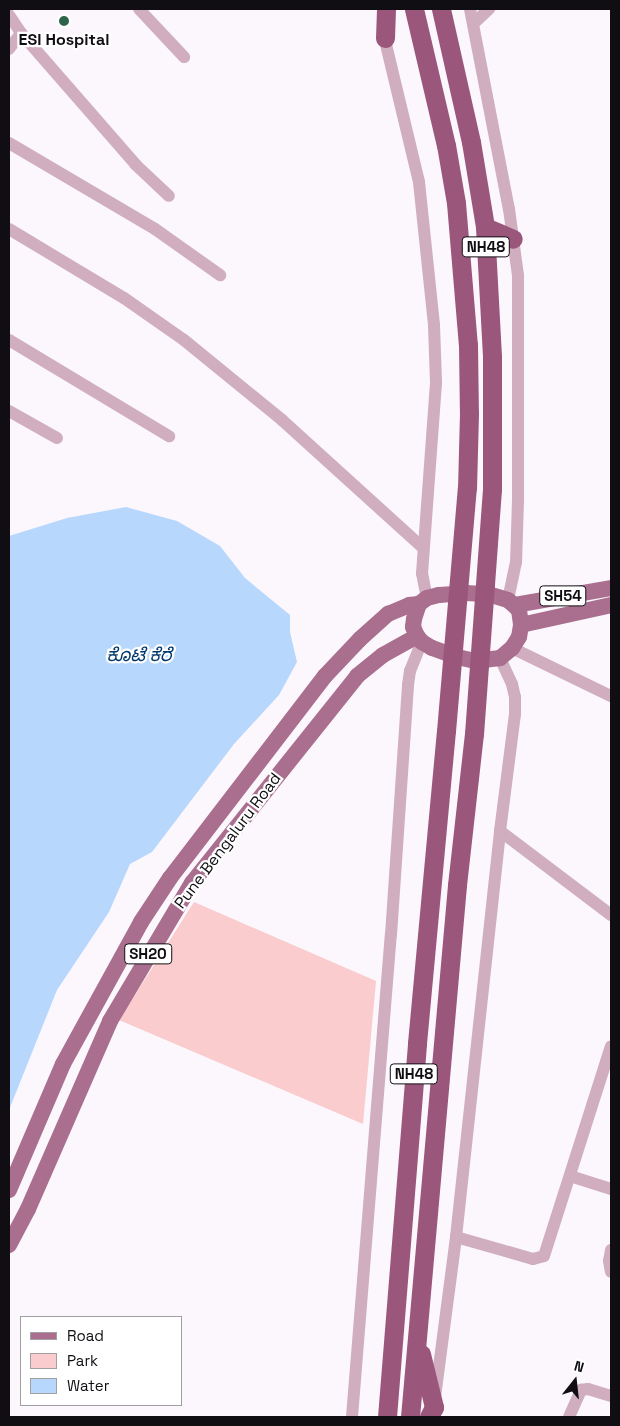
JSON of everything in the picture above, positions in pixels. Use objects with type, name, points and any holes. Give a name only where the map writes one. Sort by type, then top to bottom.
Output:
[{"type":"highway","points":[[385,38],[386,9]]},
{"type":"highway","name":"NH48","points":[[387,1417],[414,1082],[467,488],[469,413],[468,345],[456,203],[446,145],[414,9]]},
{"type":"highway","name":"NH48","points":[[410,1417],[457,885],[474,734],[492,490],[492,358],[485,227],[470,142],[441,9]]},
{"type":"highway","points":[[485,227],[513,239]]},
{"type":"highway","points":[[417,1338],[432,1414]]},
{"type":"main road","name":"SH54","points":[[512,603],[611,588]]},
{"type":"main road","points":[[466,593],[488,594],[512,603],[519,610],[521,625],[519,637],[506,653],[489,660],[466,659],[442,653],[419,639],[413,627],[414,619],[423,601],[466,593]]},
{"type":"main road","name":"Pune Bengaluru Road","points":[[9,1190],[63,1064],[141,922],[170,878],[325,676],[360,639],[388,614],[409,604],[423,601]]},
{"type":"main road","name":"SH54","points":[[521,625],[611,605]]},
{"type":"main road","name":"Pune Bengaluru Road","points":[[9,1245],[28,1209],[110,1021],[192,883],[357,676],[383,655],[419,639]]},
{"type":"street","points":[[139,9],[184,57]]},
{"type":"street","points":[[377,9],[420,182],[434,325],[436,383],[423,548],[423,601]]},
{"type":"street","points":[[470,9],[513,239],[518,276],[518,500],[516,562],[512,603]]},
{"type":"street","points":[[474,23],[489,9]]},
{"type":"street","points":[[9,15],[21,33],[136,164],[169,196]]},
{"type":"street","points":[[9,49],[21,33]]},
{"type":"street","points":[[9,143],[155,229],[220,275]]},
{"type":"street","points":[[9,229],[124,298],[184,340],[282,420],[423,548]]},
{"type":"street","points":[[9,340],[169,436]]},
{"type":"street","points":[[9,411],[57,438]]},
{"type":"street","points":[[352,1417],[391,935],[409,678],[419,639]]},
{"type":"street","points":[[506,653],[611,696]]},
{"type":"street","points":[[432,1414],[456,1237],[515,697],[506,653]]},
{"type":"street","points":[[500,831],[611,915]]},
{"type":"street","points":[[456,1237],[533,1259],[544,1256],[611,1046]]},
{"type":"street","points":[[570,1176],[611,1189]]},
{"type":"street","points":[[611,1250],[609,1261],[611,1272]]},
{"type":"street","points":[[569,1417],[581,1390],[588,1389],[611,1396]]},
{"type":"green space","points":[[194,902],[376,981],[363,1124],[119,1020]]},
{"type":"water","name":"ಕೊಟೆ ಕೆರೆ","points":[[126,507],[177,521],[220,546],[245,578],[290,615],[290,632],[297,662],[279,695],[234,744],[152,852],[130,864],[109,912],[57,990],[9,1110],[9,536],[67,518]]},
{"type":"place","name":"ESI Hospital","points":[[64,21]]}]
